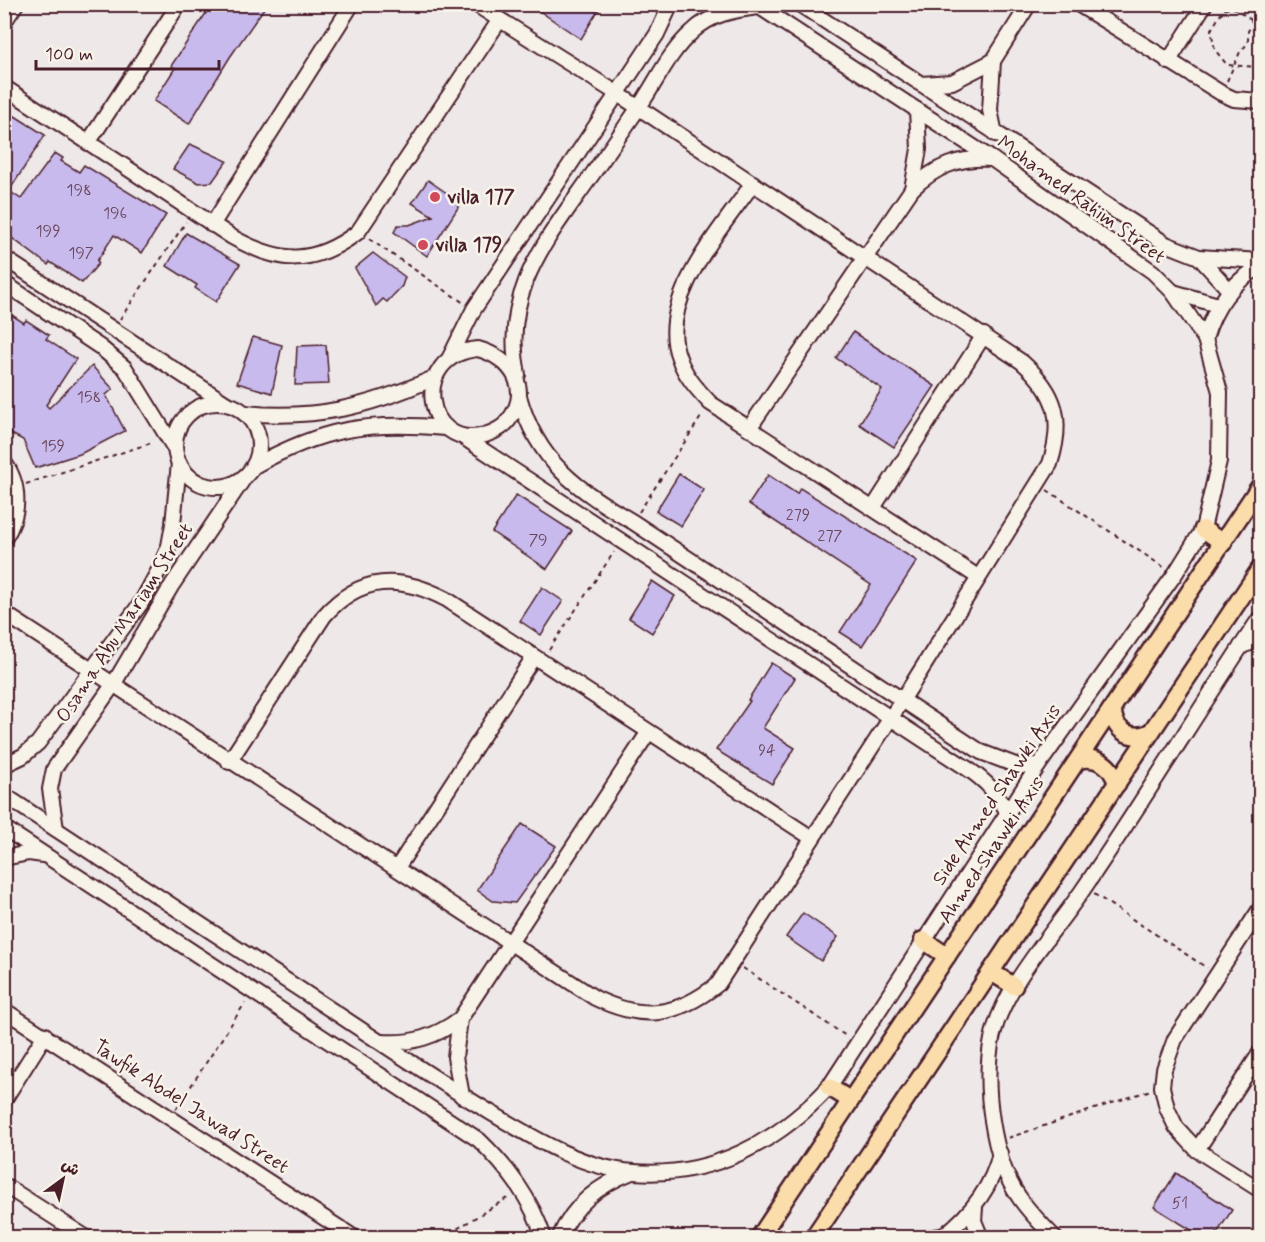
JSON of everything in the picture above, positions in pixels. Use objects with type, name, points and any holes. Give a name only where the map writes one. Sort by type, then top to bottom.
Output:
[{"type":"main road","name":"Ahmed Shawki Axis","points":[[759,1238],[1260,486]]},
{"type":"main road","points":[[1203,529],[1223,543]]},
{"type":"main road","points":[[813,1238],[1260,569]]},
{"type":"main road","points":[[1113,708],[1117,726],[1126,734],[1139,737],[1151,732]]},
{"type":"main road","points":[[1078,760],[1089,758],[1101,761],[1110,768],[1117,784]]},
{"type":"main road","points":[[923,940],[947,956]]},
{"type":"main road","points":[[991,972],[1014,986]]},
{"type":"main road","points":[[829,1087],[850,1100]]},
{"type":"street","points":[[4,22],[16,4]]},
{"type":"street","points":[[88,142],[179,4]]},
{"type":"street","points":[[212,225],[352,4]]},
{"type":"street","points":[[4,614],[595,998],[619,1009],[645,1014],[672,1011],[697,1000],[718,984],[889,717],[903,699],[1050,464],[1057,442],[1057,419],[1051,397],[1039,377],[984,335],[618,94],[475,4]]},
{"type":"street","points":[[445,428],[437,417],[431,392],[434,378],[450,357],[474,309],[657,34],[671,4]]},
{"type":"street","name":"Mohamed Rahim Street","points":[[799,4],[849,39],[1166,244],[1199,257],[1260,261]]},
{"type":"street","points":[[995,134],[990,110],[993,61],[1029,4]]},
{"type":"street","points":[[1078,4],[1221,93],[1234,99],[1260,101]]},
{"type":"street","points":[[1168,62],[1205,4]]},
{"type":"street","points":[[757,6],[732,10],[693,30],[680,44],[639,108],[544,242],[527,276],[514,329],[514,356],[519,396],[526,422],[542,447],[572,483],[981,752],[1018,766],[1038,766]]},
{"type":"street","name":"Mohamed Rahim Street","points":[[757,6],[992,159],[1131,256],[1173,292],[1205,339],[1220,392],[1222,426],[1217,473],[1203,529]]},
{"type":"street","points":[[4,87],[212,225],[257,250],[292,258],[326,253],[357,232],[499,21]]},
{"type":"street","points":[[838,57],[849,39]]},
{"type":"street","points":[[920,84],[952,82],[993,61]]},
{"type":"street","points":[[912,189],[919,149],[917,110]]},
{"type":"street","points":[[750,428],[912,189],[928,173],[948,163],[970,158],[992,159]]},
{"type":"street","points":[[753,183],[688,279],[677,304],[673,331],[678,357],[690,381],[710,403],[978,577]]},
{"type":"street","points":[[1199,257],[1230,291]]},
{"type":"street","points":[[4,258],[244,413],[254,425],[259,438],[259,453],[254,466],[244,478],[223,486],[200,484],[188,475],[179,463],[172,443],[135,380],[119,362],[4,283]]},
{"type":"street","points":[[1205,339],[1218,305],[1230,291],[1260,267]]},
{"type":"street","points":[[1173,292],[1218,305]]},
{"type":"street","points":[[873,508],[984,335]]},
{"type":"street","points":[[450,357],[463,350],[478,349],[493,353],[506,361],[518,375]]},
{"type":"street","points":[[244,413],[277,416],[320,414],[393,396],[434,378]]},
{"type":"street","points":[[463,437],[495,432],[507,423],[516,411],[519,396]]},
{"type":"street","points":[[172,443],[189,413],[213,403],[227,404]]},
{"type":"street","points":[[254,466],[288,447],[359,425],[399,423],[445,428],[463,437],[985,780],[998,795],[1008,813]]},
{"type":"street","points":[[4,462],[17,487],[16,508],[10,531],[4,539]]},
{"type":"street","name":"Osama Abu Mariam Street","points":[[4,765],[23,756],[38,743],[141,603],[169,546],[179,463]]},
{"type":"street","name":"Osama Abu Mariam Street","points":[[56,829],[50,789],[54,769],[113,685],[172,585],[244,478]]},
{"type":"street","name":"Side Ahmed Shawki Axis","points":[[632,1172],[678,1172],[713,1165],[746,1152],[805,1114],[829,1087],[856,1042],[1038,766],[1175,574],[1203,529]]},
{"type":"street","points":[[229,762],[324,616],[335,603],[355,590],[377,584],[397,583],[424,588],[446,599],[812,838]]},
{"type":"street","points":[[1055,1238],[1024,1204],[1008,1179],[999,1146],[988,1094],[990,1055],[997,1021],[1014,986],[1084,888],[1260,618]]},
{"type":"street","points":[[1241,646],[1260,640]]},
{"type":"street","points":[[397,868],[537,660]]},
{"type":"street","points":[[379,1042],[401,1043],[423,1040],[443,1032],[460,1019],[648,733]]},
{"type":"street","points":[[4,795],[462,1096],[565,1155],[598,1166],[632,1172]]},
{"type":"street","points":[[4,828],[478,1140],[502,1163],[522,1190],[544,1238]]},
{"type":"street","points":[[4,858],[29,853],[46,855]]},
{"type":"street","points":[[1260,909],[1172,1047],[1164,1069],[1162,1087],[1167,1108],[1176,1127],[1197,1150],[1260,1190]]},
{"type":"street","points":[[197,954],[212,932]]},
{"type":"street","name":"Tawfik Abdel Jawad Street","points":[[4,1010],[355,1238]]},
{"type":"street","points":[[460,1019],[455,1057],[462,1096]]},
{"type":"street","points":[[4,1100],[45,1035]]},
{"type":"street","points":[[1197,1150],[1260,1053]]},
{"type":"street","points":[[943,1236],[975,1207],[988,1185],[999,1146]]},
{"type":"street","points":[[559,1238],[572,1213],[589,1195],[609,1181],[632,1172]]},
{"type":"street","points":[[988,1185],[997,1180],[1008,1179]]},
{"type":"street","points":[[4,1185],[87,1238]]},
{"type":"street","points":[[975,1207],[974,1221],[981,1238]]},
{"type":"street","points":[[928,1238],[943,1236],[967,1238]]},
{"type":"path","points":[[1227,4],[1211,30],[1212,40],[1220,58],[1233,67],[1260,67]]},
{"type":"path","points":[[1221,93],[1240,52],[1248,43],[1248,31],[1252,25],[1251,20],[1235,8],[1224,9]]},
{"type":"path","points":[[1251,20],[1260,14]]},
{"type":"path","points":[[1252,25],[1260,28]]},
{"type":"path","points":[[114,329],[192,212]]},
{"type":"path","points":[[357,232],[474,309]]},
{"type":"path","points":[[633,522],[710,403]]},
{"type":"path","points":[[17,487],[172,443]]},
{"type":"path","points":[[1038,483],[1175,574]]},
{"type":"path","points":[[537,660],[620,542]]},
{"type":"path","points":[[1084,888],[1217,975]]},
{"type":"path","points":[[733,962],[856,1042]]},
{"type":"path","points":[[171,1117],[253,990]]},
{"type":"path","points":[[999,1146],[1162,1087]]},
{"type":"path","points":[[442,1238],[522,1190]]},
{"type":"building","points":[[212,4],[267,4],[230,57],[189,124],[154,101],[175,68],[171,66]]},
{"type":"building","points":[[529,4],[602,4],[581,39]]},
{"type":"building","points":[[4,109],[45,135],[9,191],[21,199],[55,153],[63,158],[61,161],[79,172],[84,165],[166,215],[142,253],[114,235],[97,261],[99,263],[82,283],[50,262],[48,265],[4,232]]},
{"type":"building","points":[[190,144],[227,161],[212,182],[199,183],[173,169]]},
{"type":"building","points":[[428,180],[461,203],[427,256],[394,232],[398,225],[409,225],[433,216],[412,203]]},
{"type":"building","points":[[186,233],[240,264],[216,302],[195,288],[197,285],[167,266]]},
{"type":"building","points":[[373,253],[405,277],[402,286],[387,302],[383,299],[376,306],[355,268]]},
{"type":"building","points":[[4,310],[24,323],[26,320],[49,335],[46,339],[76,359],[46,405],[49,408],[92,366],[113,389],[106,395],[125,431],[80,454],[35,468],[23,440],[4,430]]},
{"type":"building","points":[[853,332],[935,386],[894,447],[859,424],[882,389],[836,358]]},
{"type":"building","points":[[253,337],[282,345],[272,393],[237,383]]},
{"type":"building","points":[[326,345],[329,384],[295,385],[297,346]]},
{"type":"building","points":[[679,474],[704,490],[681,526],[656,511]]},
{"type":"building","points":[[768,475],[797,494],[800,488],[917,561],[862,646],[840,632],[871,585],[749,504]]},
{"type":"building","points":[[516,495],[572,531],[547,569],[492,532]]},
{"type":"building","points":[[652,581],[675,596],[652,633],[629,618]]},
{"type":"building","points":[[542,587],[563,601],[541,635],[520,621]]},
{"type":"building","points":[[771,663],[795,678],[763,728],[795,748],[772,784],[716,750],[750,701],[748,700]]},
{"type":"building","points":[[522,824],[556,846],[515,903],[493,901],[477,890]]},
{"type":"building","points":[[803,913],[838,937],[821,961],[786,937]]},
{"type":"building","points":[[1176,1173],[1232,1210],[1214,1238],[1204,1238],[1154,1207]]},
{"type":"place","name":"villa 177","points":[[435,197]]},
{"type":"place","name":"villa 179","points":[[423,245]]}]
